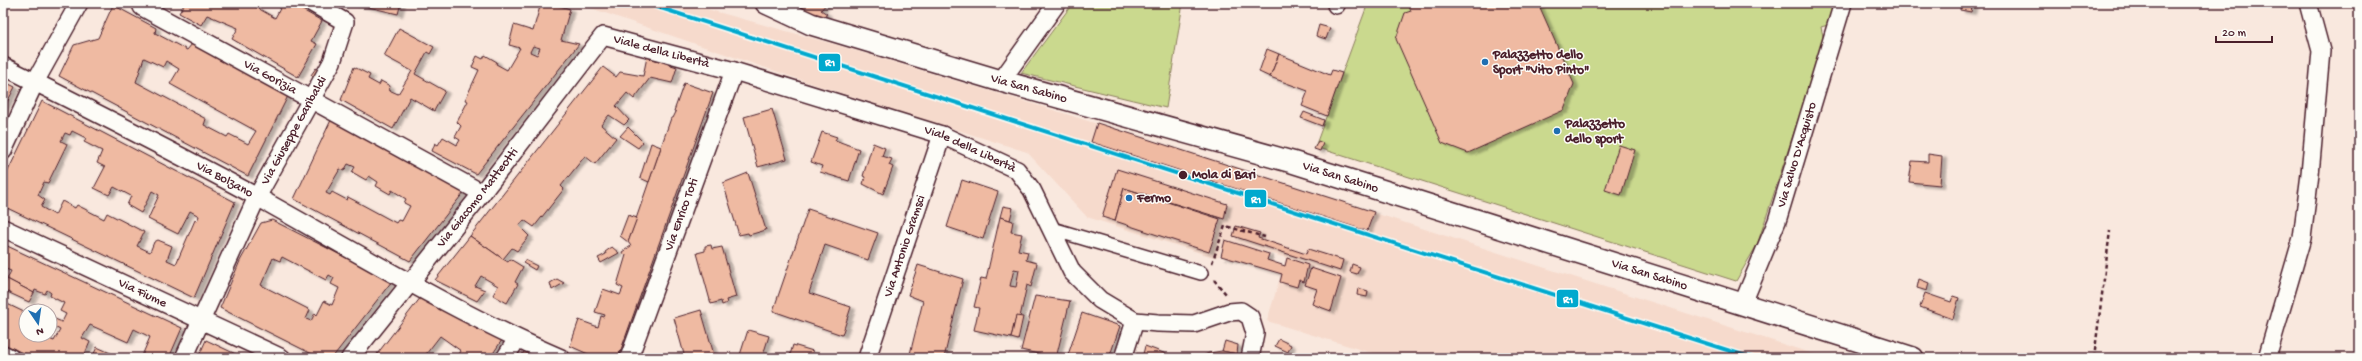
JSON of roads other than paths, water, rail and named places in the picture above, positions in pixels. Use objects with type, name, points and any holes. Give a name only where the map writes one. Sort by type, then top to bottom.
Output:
[{"type":"street","points":[[3,151],[35,82],[80,3]]},
{"type":"street","name":"Via Giuseppe Garibaldi","points":[[184,358],[257,197],[332,62],[345,22],[312,3]]},
{"type":"street","name":"Via San Sabino","points":[[766,3],[810,24],[1001,81],[1292,162],[1743,303],[1913,358]]},
{"type":"street","points":[[1001,81],[1057,3]]},
{"type":"street","name":"Via Salvo D'Acquisto","points":[[1743,303],[1777,221],[1843,3]]},
{"type":"street","points":[[2267,358],[2302,238],[2321,51],[2308,3]]},
{"type":"street","name":"Via Gorizia","points":[[142,7],[482,193]]},
{"type":"street","name":"Viale della Libertà","points":[[603,36],[734,71],[942,135],[1017,170],[1032,190],[1049,228],[1072,272],[1100,300],[1135,320],[1194,324],[1229,312],[1241,311],[1250,316],[1256,333],[1250,358]]},
{"type":"street","name":"Via Giacomo Matteotti","points":[[350,358],[482,193],[603,36]]},
{"type":"street","name":"Via Bolzano","points":[[3,66],[257,197],[410,283],[517,339],[561,358]]},
{"type":"street","name":"Via Enrico Toti","points":[[629,358],[734,71]]},
{"type":"street","name":"Via Antonio Gramsci","points":[[868,358],[942,135]]},
{"type":"street","name":"Via Fiume","points":[[3,228],[201,318],[282,358]]},
{"type":"street","points":[[1049,228],[1204,274]]},
{"type":"street","points":[[1123,358],[1135,320]]},
{"type":"street","points":[[505,358],[517,339]]},
{"type":"street","points":[[3,354],[11,358]]},
{"type":"place","name":"Palazzetto dello Sport \"Vito Pinto\"","points":[[1485,62]]},
{"type":"place","name":"Palazzetto dello sport","points":[[1557,131]]},
{"type":"place","name":"Mola di Bari","points":[[1183,175]]},
{"type":"place","name":"Fermo","points":[[1129,198]]}]
